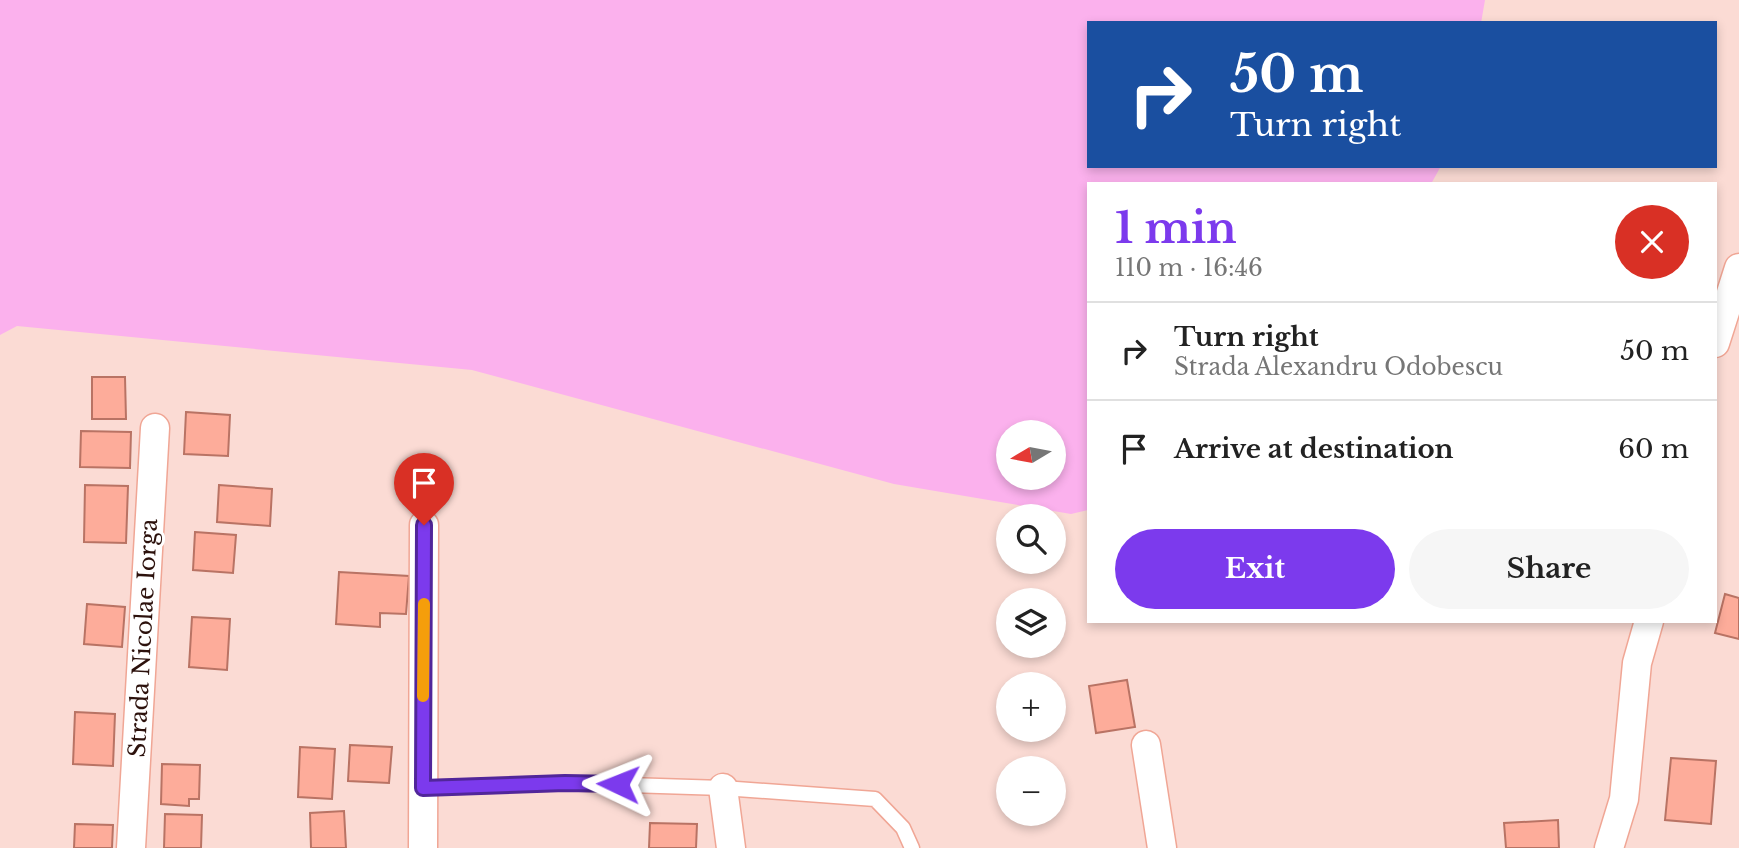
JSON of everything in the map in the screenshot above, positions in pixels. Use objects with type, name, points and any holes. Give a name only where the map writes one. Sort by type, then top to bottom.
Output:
[{"type":"street","points":[[1717,337],[1739,268]]},
{"type":"street","name":"Strada Nicolae Iorga","points":[[131,848],[155,428]]},
{"type":"street","points":[[423,848],[424,525]]},
{"type":"street","points":[[1609,848],[1625,799],[1637,663],[1648,623]]},
{"type":"street","points":[[1146,746],[1162,848]]},
{"type":"street","points":[[723,788],[731,848]]},
{"type":"lane","points":[[423,788],[565,783],[723,788],[875,799],[903,828],[912,848]]},
{"type":"shaded area","points":[[0,0],[1485,0],[1481,21],[1087,21],[1087,168],[1440,168],[1432,182],[1087,182],[1087,510],[1071,514],[1066,513],[1066,504],[1012,504],[894,484],[472,370],[17,326],[0,335]]},
{"type":"building","points":[[92,377],[125,377],[126,419],[92,419]]},
{"type":"building","points":[[186,412],[230,415],[228,456],[184,454]]},
{"type":"building","points":[[81,431],[131,432],[130,468],[80,467]]},
{"type":"building","points":[[85,485],[128,486],[126,543],[84,542]]},
{"type":"building","points":[[219,485],[272,489],[270,526],[217,522]]},
{"type":"building","points":[[195,532],[236,535],[233,573],[193,570]]},
{"type":"building","points":[[339,572],[409,576],[406,614],[380,613],[380,627],[336,624]]},
{"type":"building","points":[[1725,594],[1739,598],[1739,639],[1715,633]]},
{"type":"building","points":[[87,604],[125,607],[122,647],[84,644]]},
{"type":"building","points":[[192,617],[230,619],[227,670],[189,667]]},
{"type":"building","points":[[1127,680],[1135,727],[1096,733],[1089,686]]},
{"type":"building","points":[[75,712],[115,714],[113,766],[73,764]]},
{"type":"building","points":[[350,745],[392,747],[389,783],[348,781]]},
{"type":"building","points":[[300,747],[335,749],[332,799],[298,797]]},
{"type":"building","points":[[1671,758],[1716,761],[1711,824],[1665,820]]},
{"type":"building","points":[[162,764],[200,765],[199,799],[189,799],[189,806],[161,804]]},
{"type":"building","points":[[344,811],[346,848],[311,848],[310,813]]},
{"type":"building","points":[[165,814],[202,815],[201,848],[164,848]]},
{"type":"building","points":[[1558,820],[1559,848],[1506,848],[1504,823]]},
{"type":"building","points":[[650,823],[697,824],[696,848],[649,848]]},
{"type":"building","points":[[75,824],[113,825],[112,848],[74,848]]},
{"type":"slow traffic","points":[[423,696],[424,604]]},
{"type":"route","points":[[424,525],[423,788],[618,784]]}]
